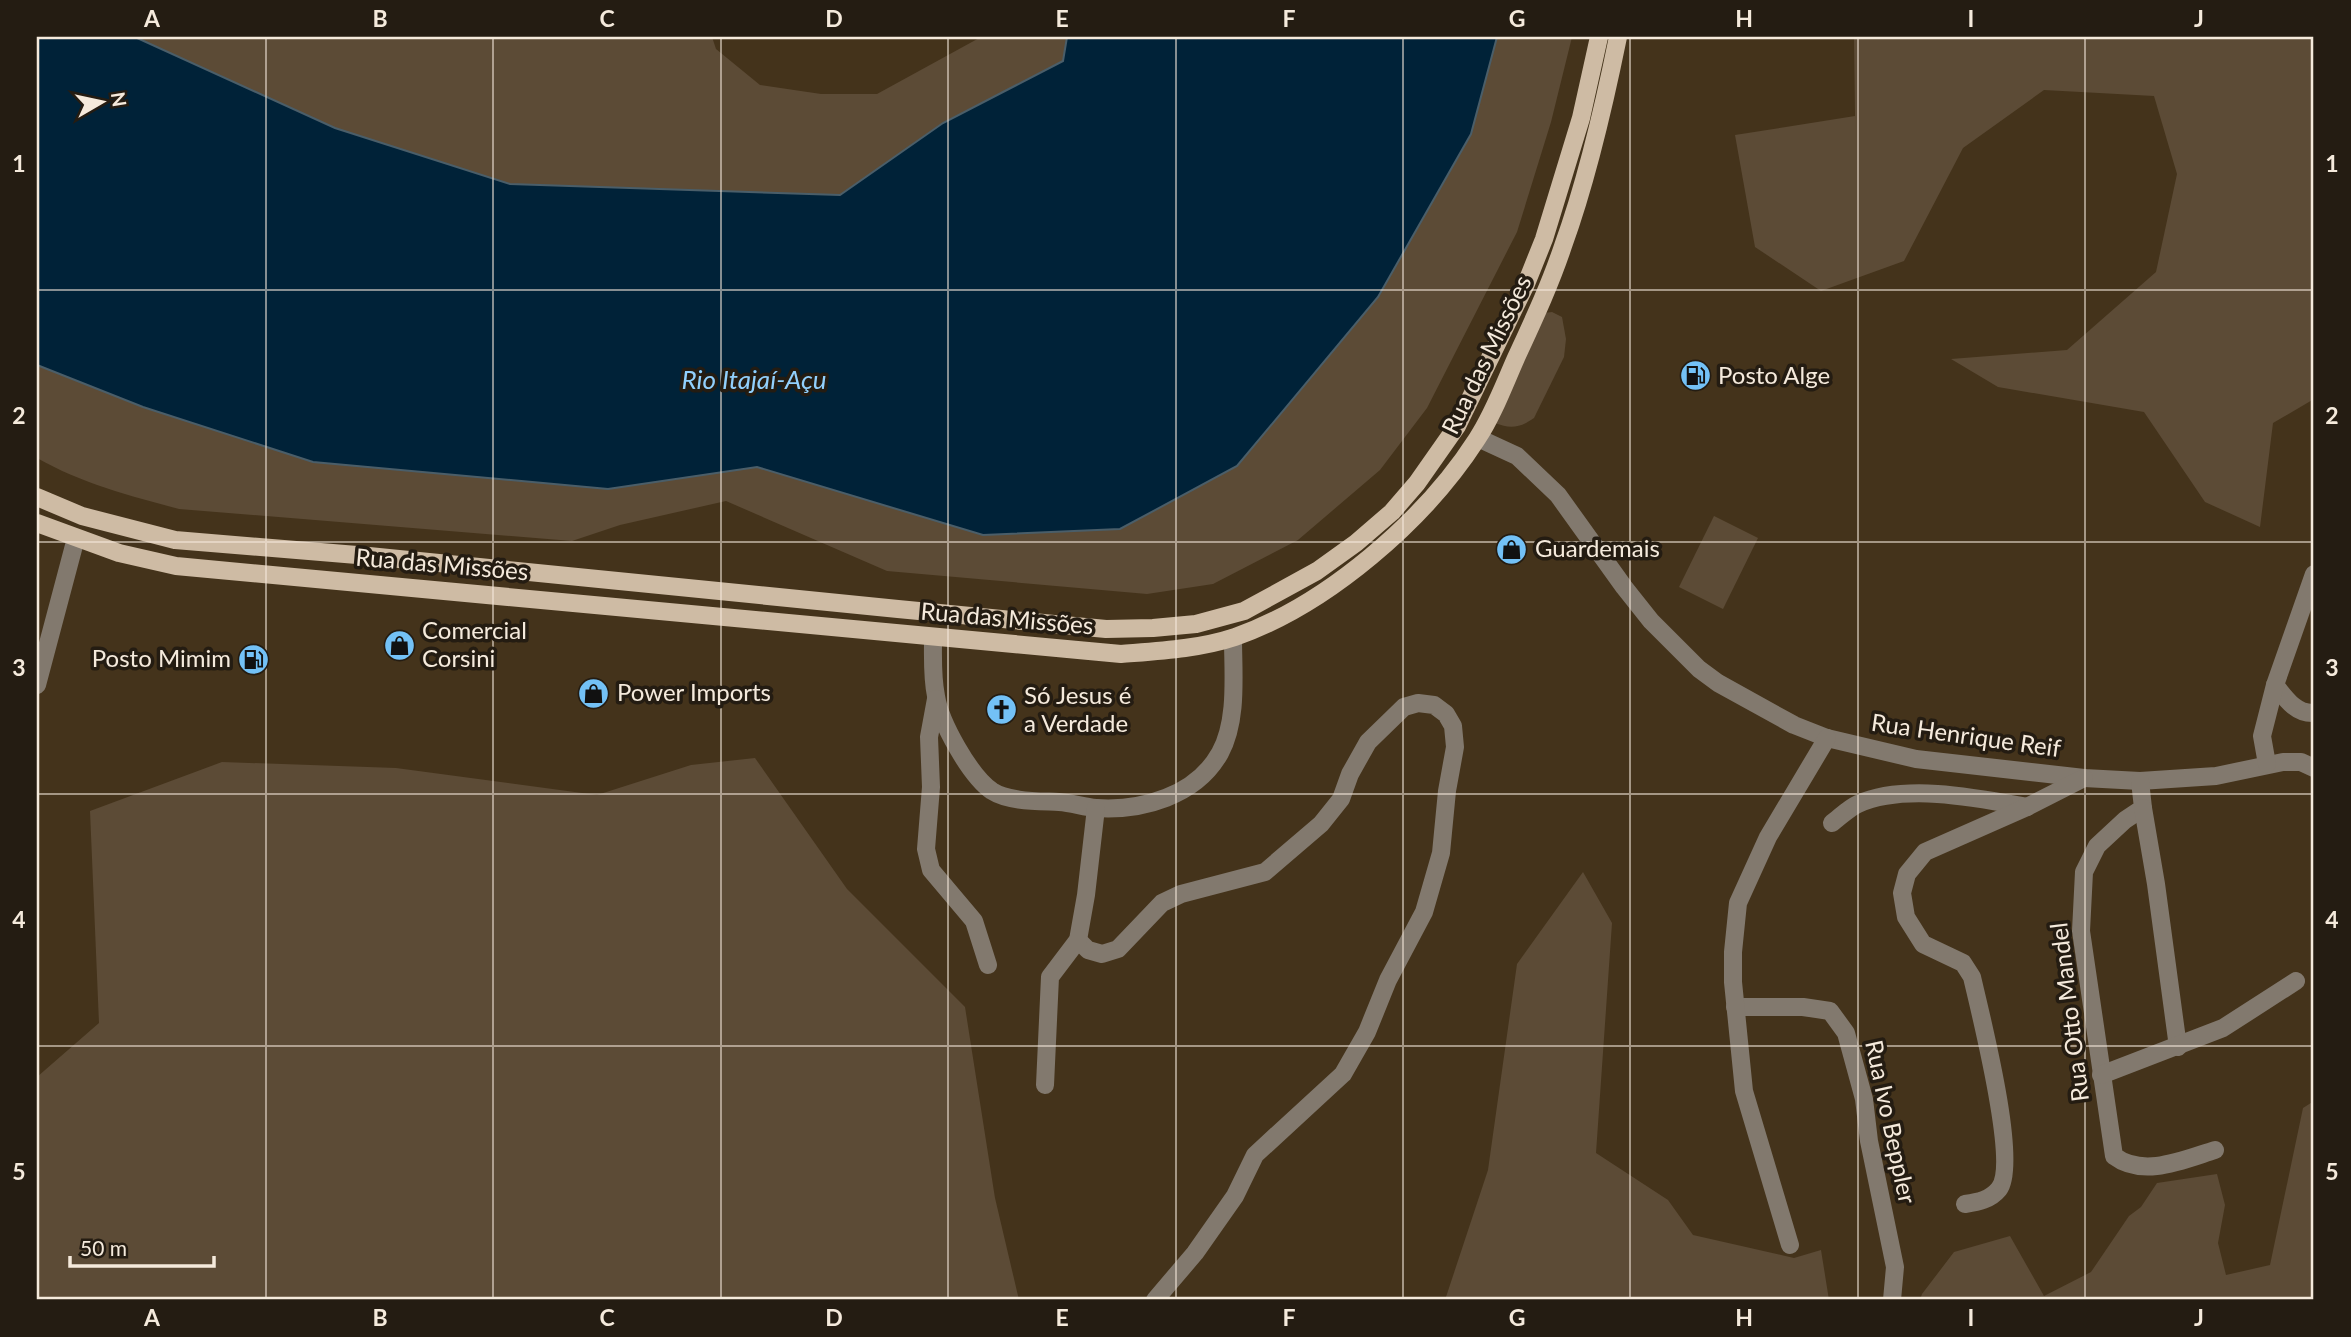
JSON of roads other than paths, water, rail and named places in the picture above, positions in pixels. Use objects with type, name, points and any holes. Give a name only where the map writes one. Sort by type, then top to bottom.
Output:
[{"type":"main road","name":"Rua das Missões","points":[[37,497],[82,516],[175,540],[369,556],[1106,629],[1196,624],[1244,611],[1317,571],[1356,543],[1392,512],[1417,483],[1457,426],[1545,239],[1581,118],[1599,37]]},
{"type":"main road","name":"Rua das Missões","points":[[37,523],[118,553],[176,566],[1121,654],[1172,650],[1233,638],[1271,623],[1302,606],[1374,554],[1432,500],[1478,438],[1546,292],[1564,245],[1618,37]]},
{"type":"main road","points":[[1526,284],[1546,292]]},
{"type":"main road","points":[[1457,426],[1478,438]]},
{"type":"street","name":"Rua Henrique Reif","points":[[1478,438],[1517,456],[1558,495],[1623,587],[1651,621],[1699,669],[1718,683],[1794,725],[1827,738],[1916,759],[2084,778],[2140,781],[2216,776],[2267,764],[2310,761]]},
{"type":"street","points":[[37,685],[76,538]]},
{"type":"street","points":[[2267,764],[2262,736],[2275,685],[2314,574]]},
{"type":"street","points":[[933,638],[936,699],[929,737],[931,787],[926,849],[931,870],[974,921],[988,965]]},
{"type":"street","points":[[936,699],[955,743],[971,770],[993,792],[1029,801],[1063,802],[1096,808],[1135,807],[1166,799],[1202,777],[1220,753],[1228,732],[1232,702],[1233,638]]},
{"type":"street","points":[[2275,685],[2294,707],[2304,713],[2314,713]]},
{"type":"street","points":[[1079,940],[1088,950],[1102,954],[1118,949],[1162,903],[1181,894],[1265,872],[1292,851],[1328,816],[1341,799],[1350,774],[1368,743],[1404,707],[1418,703],[1434,705],[1446,714],[1453,726],[1455,747],[1447,791],[1441,853],[1424,912],[1388,980],[1367,1032],[1343,1074],[1255,1155],[1235,1196],[1195,1253],[1155,1300]]},
{"type":"street","points":[[1790,1245],[1744,1091],[1735,1007],[1733,952],[1738,903],[1768,837],[1827,738]]},
{"type":"street","points":[[1965,1204],[1987,1200],[2000,1188],[2005,1170],[1994,1076],[1972,976],[1963,964],[1923,944],[1906,917],[1902,893],[1907,874],[1925,852],[2084,778]]},
{"type":"street","points":[[2140,781],[2178,1047]]},
{"type":"street","points":[[1832,823],[1856,804],[1887,795],[1964,795],[2026,807]]},
{"type":"street","points":[[1045,1085],[1050,977],[1079,940],[1096,808]]},
{"type":"street","name":"Rua Otto Mandel","points":[[2143,808],[2125,820],[2097,846],[2084,872],[2081,931],[2114,1156],[2125,1164],[2162,1166],[2215,1150]]},
{"type":"street","points":[[2101,1075],[2223,1028],[2296,981]]},
{"type":"street","name":"Rua Ivo Beppler","points":[[1735,1007],[1803,1007],[1830,1011],[1846,1032],[1864,1099],[1869,1141],[1895,1267],[1892,1300]]},
{"type":"water","name":"Rio Itajaí-Açu","points":[[37,37],[135,37],[335,128],[510,184],[840,195],[943,123],[1063,61],[1067,37],[1497,37],[1471,134],[1378,297],[1237,466],[1120,529],[983,535],[757,467],[608,489],[313,462],[143,407],[37,365]]},
{"type":"place","name":"Posto Alge","points":[[1695,376]]},
{"type":"place","name":"Guardemais","points":[[1512,549]]},
{"type":"place","name":"Comercial Corsini","points":[[399,645]]},
{"type":"place","name":"Posto Mimim","points":[[254,659]]},
{"type":"place","name":"Power Imports","points":[[594,693]]},
{"type":"place","name":"Só Jesus é a Verdade","points":[[1001,710]]}]
